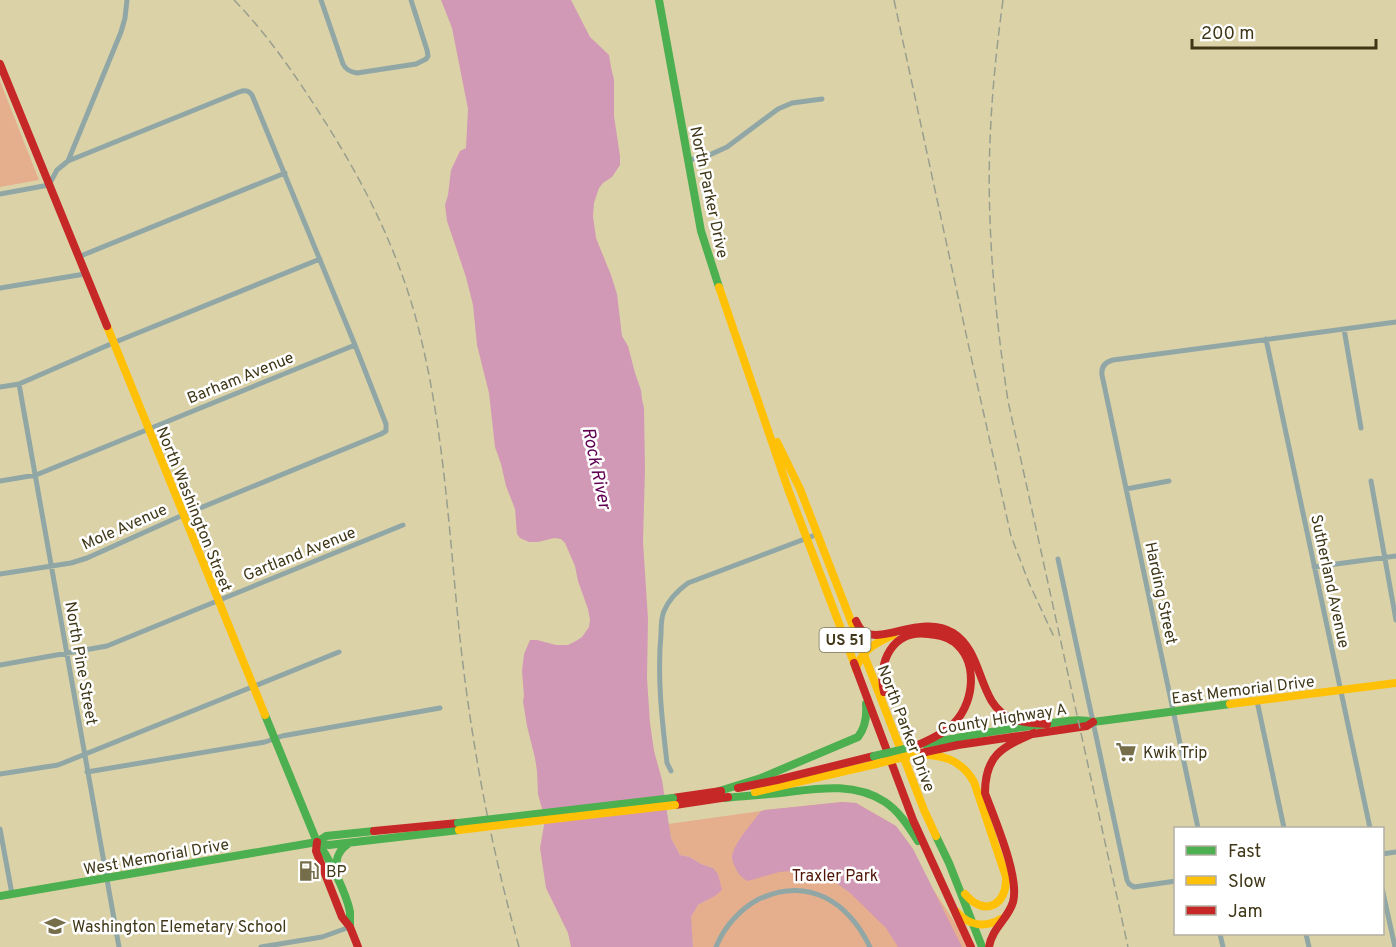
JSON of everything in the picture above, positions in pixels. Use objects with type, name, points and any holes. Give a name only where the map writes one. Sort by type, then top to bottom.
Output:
[{"type":"main road","name":"North Parker Drive","points":[[659,0],[695,202],[704,240],[806,538],[913,820],[971,947]]},
{"type":"main road","name":"North Washington Street","points":[[0,64],[316,842],[316,851],[342,917],[350,927],[358,947]]},
{"type":"main road","name":"North Parker Drive","points":[[765,419],[800,489],[924,810],[949,864],[982,947]]},
{"type":"main road","points":[[842,596],[861,630],[866,634],[923,626],[933,626],[954,633],[969,648],[987,692],[1000,712],[1016,720],[1047,724]]},
{"type":"main road","points":[[856,669],[863,652],[881,640],[910,628]]},
{"type":"main road","points":[[892,725],[881,676],[888,653],[902,639],[918,633],[935,634],[951,640],[962,651],[970,667],[972,684],[969,700],[961,716],[950,727],[915,750]]},
{"type":"main road","name":"East Memorial Drive","points":[[1093,722],[1396,683]]},
{"type":"main road","points":[[716,792],[761,778],[858,737],[866,723],[866,695]]},
{"type":"main road","name":"County Highway A","points":[[458,826],[674,801],[724,798],[776,788],[977,734],[1047,724],[1086,720],[1093,722]]},
{"type":"main road","name":"County Highway A","points":[[915,750],[1087,726],[1093,722]]},
{"type":"main road","points":[[989,947],[990,938],[1014,901],[1016,893],[1012,872],[985,793],[984,779],[995,755],[1005,747],[1034,733]]},
{"type":"main road","points":[[915,750],[956,761],[971,777],[1006,877],[1007,889],[1003,898],[987,907],[972,903],[949,864]]},
{"type":"main road","name":"County Highway A","points":[[674,801],[875,760]]},
{"type":"main road","points":[[724,798],[829,788],[865,793],[886,802],[904,820],[931,859]]},
{"type":"main road","name":"West Memorial Drive","points":[[0,896],[316,842],[326,836],[413,826],[458,826]]},
{"type":"main road","name":"West Memorial Drive","points":[[316,842],[329,845],[351,843],[458,826]]},
{"type":"main road","name":"North Washington Street","points":[[316,842],[325,851],[342,890],[350,914],[350,927]]},
{"type":"main road","points":[[342,890],[336,866],[336,855],[351,843]]},
{"type":"main road","points":[[950,902],[961,917],[979,925],[991,924],[1004,918]]},
{"type":"street","points":[[68,161],[121,32],[127,0]]},
{"type":"street","points":[[321,0],[343,64],[350,72],[357,73],[416,64],[424,61],[428,56],[411,0]]},
{"type":"street","points":[[0,194],[49,186],[57,170],[68,161],[247,90],[252,94],[355,345]]},
{"type":"street","points":[[688,160],[705,157],[721,150],[778,109],[792,103],[822,99]]},
{"type":"street","points":[[78,257],[285,174]]},
{"type":"street","points":[[0,387],[19,384],[113,343],[320,260]]},
{"type":"street","points":[[0,288],[86,274]]},
{"type":"street","points":[[1266,339],[1396,322]]},
{"type":"street","points":[[1344,329],[1361,428]]},
{"type":"street","name":"Harding Street","points":[[1198,827],[1102,370],[1104,364],[1113,360],[1266,339]]},
{"type":"street","name":"Sutherland Avenue","points":[[1266,339],[1370,827]]},
{"type":"street","name":"Barham Avenue","points":[[0,481],[36,475],[355,345]]},
{"type":"street","name":"Mole Avenue","points":[[0,574],[71,563],[87,558],[183,514],[386,431],[386,424],[355,345]]},
{"type":"street","name":"North Pine Street","points":[[19,384],[119,947]]},
{"type":"street","points":[[1126,489],[1169,481]]},
{"type":"street","points":[[1371,481],[1396,620]]},
{"type":"street","name":"Gartland Avenue","points":[[0,665],[107,646],[403,525]]},
{"type":"street","points":[[671,771],[667,764],[660,704],[659,656],[662,613],[669,601],[688,583],[818,534]]},
{"type":"street","points":[[1314,567],[1396,556]]},
{"type":"street","points":[[1058,559],[1126,879],[1134,887],[1174,882]]},
{"type":"street","points":[[0,774],[58,765],[339,652]]},
{"type":"street","points":[[1257,701],[1284,827]]},
{"type":"street","points":[[87,772],[266,742],[282,736],[440,708]]},
{"type":"street","points":[[0,829],[12,894]]},
{"type":"street","points":[[716,947],[726,929],[746,906],[773,894],[796,890],[814,893],[839,907],[858,926],[870,947]]},
{"type":"street","points":[[1384,893],[1395,947]]},
{"type":"street","points":[[261,947],[322,937],[350,927]]},
{"type":"green space","points":[[0,81],[39,180],[0,187]]},
{"type":"green space","name":"Traxler Park","points":[[842,802],[856,803],[896,826],[913,849],[933,889],[971,947],[693,947],[690,917],[698,905],[715,896],[713,868],[690,857],[680,855],[671,838],[668,824]]},
{"type":"water","name":"Rock River","points":[[441,0],[571,0],[590,37],[609,55],[614,80],[614,116],[620,165],[612,177],[599,188],[593,216],[596,238],[617,294],[622,336],[628,346],[644,408],[643,542],[648,619],[647,678],[650,723],[671,838],[680,855],[690,857],[713,868],[718,874],[722,890],[698,905],[691,917],[693,947],[571,947],[568,933],[546,888],[540,848],[545,820],[538,794],[535,758],[523,701],[524,654],[530,640],[556,645],[568,645],[576,641],[589,627],[590,620],[575,566],[565,543],[561,539],[554,538],[529,542],[517,534],[515,509],[495,447],[489,393],[477,345],[473,305],[447,221],[445,205],[451,170],[460,151],[466,148],[468,109],[452,28]]},
{"type":"water","points":[[842,802],[856,803],[896,826],[913,849],[962,947],[898,947],[886,928],[849,892],[833,881],[815,874],[779,872],[748,881],[738,873],[732,861],[733,852],[761,811]]},
{"type":"railway","points":[[234,0],[292,71],[350,163],[385,233],[413,308],[438,427],[459,629],[475,749],[490,829],[519,947]]},
{"type":"railway","points":[[894,0],[1011,536],[1029,583],[1054,637]]},
{"type":"railway","points":[[1003,0],[996,55],[989,164],[992,265],[1002,356],[1008,401],[1128,947]]},
{"type":"traffic: fast","points":[[659,0],[701,231],[719,287]]},
{"type":"traffic: fast","points":[[716,792],[761,778],[858,737],[865,721],[866,704]]},
{"type":"traffic: fast","points":[[925,744],[1064,721],[1093,722],[1230,704]]},
{"type":"traffic: fast","points":[[265,715],[317,842],[331,865],[345,896],[350,912],[350,927]]},
{"type":"traffic: fast","points":[[874,756],[914,747]]},
{"type":"traffic: fast","points":[[724,798],[834,788],[860,791],[873,795],[895,810],[918,841]]},
{"type":"traffic: fast","points":[[458,823],[673,798]]},
{"type":"traffic: fast","points":[[318,843],[329,845],[459,830]]},
{"type":"traffic: fast","points":[[0,896],[317,842],[326,836],[374,831]]},
{"type":"traffic: fast","points":[[936,836],[982,947]]},
{"type":"traffic: fast","points":[[337,871],[338,856],[348,844]]},
{"type":"traffic: slow","points":[[719,287],[788,489],[854,663]]},
{"type":"traffic: slow","points":[[107,326],[265,715]]},
{"type":"traffic: slow","points":[[777,442],[800,489],[936,836]]},
{"type":"traffic: slow","points":[[856,669],[870,648],[893,635]]},
{"type":"traffic: slow","points":[[1230,704],[1396,683]]},
{"type":"traffic: slow","points":[[916,754],[949,759],[963,768],[974,782],[1006,877],[1003,895],[993,905],[980,905],[965,894]]},
{"type":"traffic: slow","points":[[876,764],[916,754]]},
{"type":"traffic: slow","points":[[755,792],[876,764]]},
{"type":"traffic: slow","points":[[459,830],[675,805]]},
{"type":"traffic: slow","points":[[957,912],[972,923],[978,924],[989,924],[1001,919]]},
{"type":"traffic: jam","points":[[0,64],[107,326]]},
{"type":"traffic: jam","points":[[856,621],[863,631],[872,635],[916,627],[941,628],[953,633],[971,653],[986,690],[1000,711],[1020,721],[1047,724]]},
{"type":"traffic: jam","points":[[884,692],[882,681],[886,659],[890,650],[905,637],[928,634],[948,638],[962,651],[968,661],[971,685],[969,697],[958,718],[937,736],[914,747]]},
{"type":"traffic: jam","points":[[854,663],[913,820],[971,947]]},
{"type":"traffic: jam","points":[[921,753],[958,745],[1087,726],[1093,722]]},
{"type":"traffic: jam","points":[[989,947],[993,934],[1011,908],[1014,891],[1010,863],[985,793],[988,770],[997,754],[1004,748],[1034,733]]},
{"type":"traffic: jam","points":[[738,788],[874,756]]},
{"type":"traffic: jam","points":[[673,798],[721,791]]},
{"type":"traffic: jam","points":[[675,805],[728,797]]},
{"type":"traffic: jam","points":[[374,831],[458,823]]},
{"type":"traffic: jam","points":[[317,842],[316,851],[342,917],[350,927],[358,947]]},
{"type":"place","name":"Kwik Trip","points":[[1126,752]]},
{"type":"place","name":"BP","points":[[309,871]]},
{"type":"place","name":"Washington Elemetary School","points":[[55,926]]}]
